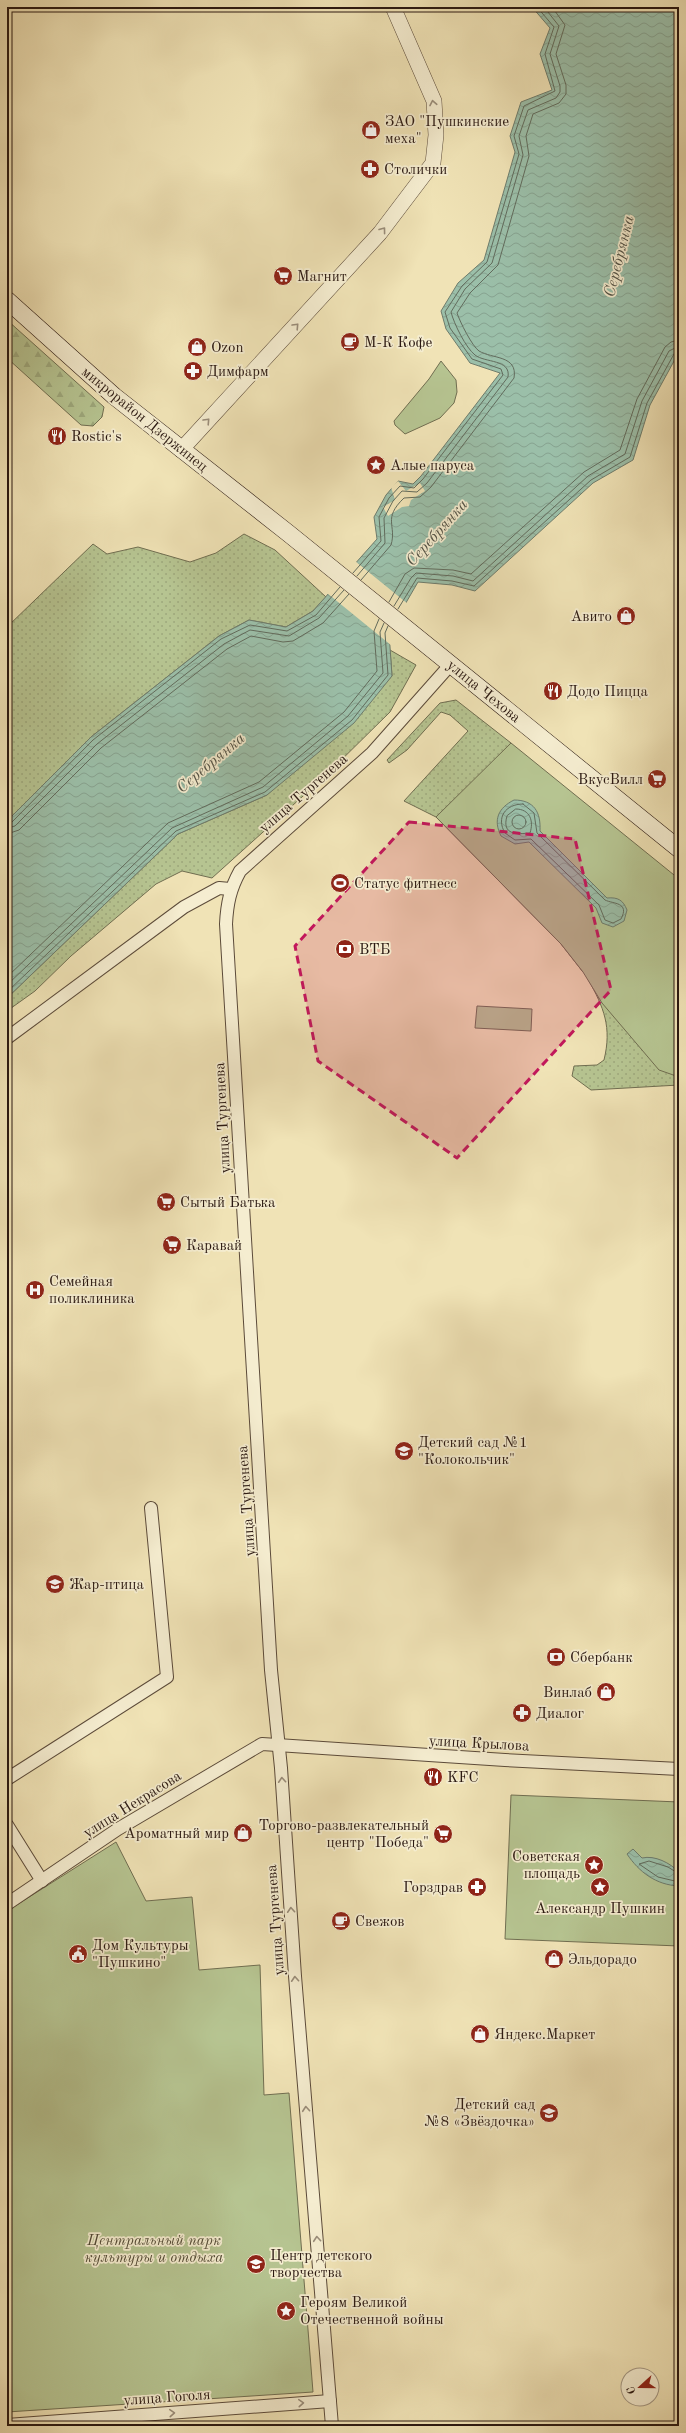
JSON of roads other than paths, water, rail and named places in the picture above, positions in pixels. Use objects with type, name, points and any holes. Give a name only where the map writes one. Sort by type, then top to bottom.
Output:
[{"type":"main road","name":"микрорайон Дзержинец","points":[[7,300],[114,396],[288,533]]},
{"type":"main road","name":"улица Чехова","points":[[288,533],[679,849]]},
{"type":"street","points":[[181,450],[380,234],[433,163],[436,135],[434,101],[393,7]]},
{"type":"street","name":"улица Тургенева","points":[[332,2426],[271,1670],[226,924],[230,889],[240,871],[372,753],[451,664]]},
{"type":"street","points":[[7,1038],[184,907],[219,888],[230,889]]},
{"type":"street","points":[[7,1779],[167,1676],[151,1508]]},
{"type":"street","name":"улица Некрасова","points":[[7,1904],[118,1829],[262,1744],[278,1747]]},
{"type":"street","name":"улица Крылова","points":[[278,1747],[679,1769]]},
{"type":"street","points":[[7,1825],[42,1881]]},
{"type":"street","name":"улица Гоголя","points":[[7,2425],[330,2401]]},
{"type":"water","name":"Серебрянка","points":[[532,7],[679,7],[679,352],[650,405],[633,460],[593,483],[475,591],[452,585],[418,582],[389,632],[392,676],[354,723],[267,795],[178,834],[7,998],[7,821],[91,737],[219,636],[249,620],[286,627],[313,611],[377,539],[374,517],[386,495],[398,481],[413,484],[421,476],[500,373],[470,363],[446,329],[441,311],[458,283],[484,260],[515,152],[510,136],[521,102],[552,90],[540,54],[550,28]]},
{"type":"water","points":[[514,800],[527,802],[535,808],[539,818],[540,831],[607,898],[620,900],[624,904],[627,910],[624,921],[613,927],[602,923],[596,908],[529,842],[515,844],[501,836],[497,825],[498,815],[504,807]]},
{"type":"water","points":[[633,1849],[642,1858],[647,1857],[657,1859],[667,1863],[679,1872],[679,1886],[663,1883],[643,1872],[627,1854]]},
{"type":"place","name":"ЗАО \"Пушкинские меха\"","points":[[371,130]]},
{"type":"place","name":"Столички","points":[[370,169]]},
{"type":"place","name":"Магнит","points":[[283,276]]},
{"type":"place","name":"М-К Кофе","points":[[350,342]]},
{"type":"place","name":"Ozon","points":[[197,347]]},
{"type":"place","name":"Димфарм","points":[[193,371]]},
{"type":"place","name":"Rostic's","points":[[57,436]]},
{"type":"place","name":"Алые паруса","points":[[376,465]]},
{"type":"place","name":"Авито","points":[[626,616]]},
{"type":"place","name":"Додо Пицца","points":[[553,691]]},
{"type":"place","name":"ВкусВилл","points":[[657,779]]},
{"type":"place","name":"Статус фитнесс","points":[[340,883]]},
{"type":"place","name":"ВТБ","points":[[345,949]]},
{"type":"place","name":"Сытый Батька","points":[[166,1202]]},
{"type":"place","name":"Каравай","points":[[172,1245]]},
{"type":"place","name":"Семейная поликлиника","points":[[35,1290]]},
{"type":"place","name":"Детский сад №1 \"Колокольчик\"","points":[[404,1451]]},
{"type":"place","name":"Жар-птица","points":[[55,1584]]},
{"type":"place","name":"Сбербанк","points":[[556,1657]]},
{"type":"place","name":"Винлаб","points":[[606,1692]]},
{"type":"place","name":"Диалог","points":[[522,1713]]},
{"type":"place","name":"KFC","points":[[433,1777]]},
{"type":"place","name":"Ароматный мир","points":[[243,1833]]},
{"type":"place","name":"Торгово-развлекательный центр \"Победа\"","points":[[443,1834]]},
{"type":"place","name":"Советская площадь","points":[[594,1865]]},
{"type":"place","name":"Горздрав","points":[[477,1887]]},
{"type":"place","name":"Александр Пушкин","points":[[600,1887]]},
{"type":"place","name":"Свежов","points":[[341,1921]]},
{"type":"place","name":"Дом Культуры \"Пушкино\"","points":[[78,1954]]},
{"type":"place","name":"Эльдорадо","points":[[554,1959]]},
{"type":"place","name":"Яндекс.Маркет","points":[[480,2034]]},
{"type":"place","name":"Детский сад №8 «Звёздочка»","points":[[549,2113]]},
{"type":"place","name":"Центр детского творчества","points":[[256,2264]]},
{"type":"place","name":"Героям Великой Отечественной войны","points":[[286,2311]]},
{"type":"park label","name":"Центральный парк культуры и отдыха","points":[[154,2248]]}]
